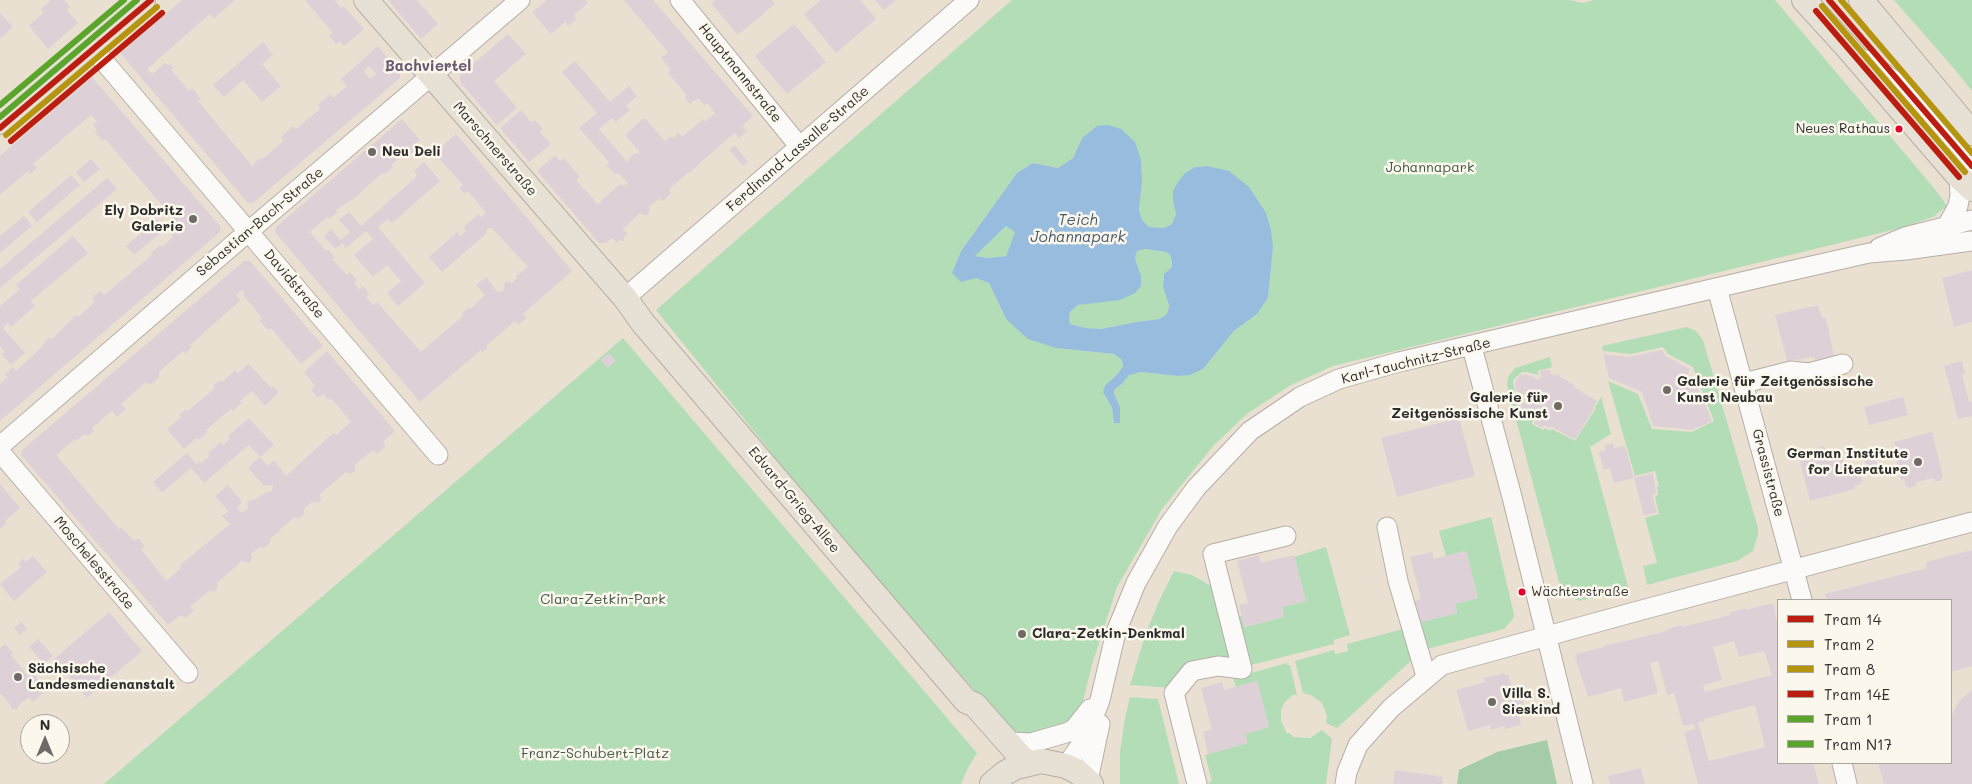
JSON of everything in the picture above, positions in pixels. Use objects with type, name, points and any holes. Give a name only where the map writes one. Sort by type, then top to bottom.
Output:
[{"type":"main road","points":[[0,122],[143,0]]},
{"type":"main road","name":"Marschnerstraße","points":[[366,0],[625,298]]},
{"type":"main road","points":[[1804,0],[1968,177]]},
{"type":"main road","points":[[1861,0],[1972,133]]},
{"type":"main road","name":"Edvard-Grieg-Allee","points":[[625,298],[643,323],[966,701],[975,705],[1028,763]]},
{"type":"main road","name":"Edvard-Grieg-Allee","points":[[966,701],[967,712],[999,756],[997,780]]},
{"type":"main road","name":"Karl-Tauchnitz-Straße","points":[[997,780],[1016,766],[1041,761],[1066,766],[1089,782]]},
{"type":"street","name":"Sebastian-Bach-Straße","points":[[0,446],[520,0]]},
{"type":"street","name":"Ferdinand-Lassalle-Straße","points":[[625,298],[969,0]]},
{"type":"street","name":"Hauptmannstraße","points":[[691,4],[800,147]]},
{"type":"street","points":[[1882,26],[1907,82],[1972,156]]},
{"type":"street","name":"Davidstraße","points":[[90,45],[438,455]]},
{"type":"street","points":[[1947,226],[1958,206],[1968,177]]},
{"type":"street","name":"Karl-Tauchnitz-Straße","points":[[1869,253],[1905,236],[1972,220]]},
{"type":"street","name":"Karl-Tauchnitz-Straße","points":[[1066,766],[1085,739],[1100,700],[1120,621],[1136,583],[1168,526],[1196,488],[1250,431],[1300,397],[1339,379],[1399,362],[1472,347],[1869,253],[1972,241]]},
{"type":"street","name":"Grassistraße","points":[[1718,288],[1802,599]]},
{"type":"street","points":[[1472,347],[1547,636],[1583,784]]},
{"type":"street","points":[[1744,383],[1791,371],[1810,373],[1843,364]]},
{"type":"street","name":"Moschelesstraße","points":[[0,452],[188,673]]},
{"type":"street","points":[[1345,784],[1347,772],[1358,745],[1390,708],[1426,676],[1442,665],[1965,524]]},
{"type":"street","points":[[1387,528],[1398,581],[1426,676]]},
{"type":"street","points":[[1197,784],[1174,693],[1192,671],[1218,666],[1242,669],[1213,554],[1286,536]]},
{"type":"street","points":[[1009,742],[1031,743],[1069,732],[1075,728],[1090,708],[1100,700]]},
{"type":"street","name":"Karl-Tauchnitz-Straße","points":[[1089,782],[1100,727],[1100,700]]},
{"type":"street","points":[[1842,764],[1847,784]]},
{"type":"green space","name":"Johannapark","points":[[1012,0],[1569,0],[1584,3],[1593,0],[1775,0],[1934,188],[1947,206],[1933,217],[1901,228],[1333,366],[1291,385],[1248,413],[1214,445],[1162,509],[1117,587],[1092,665],[1081,709],[1074,719],[1061,727],[1029,736],[1013,732],[938,649],[799,487],[656,310]],"holes":[[[1082,138],[1142,182],[1139,210],[1142,220],[1149,227],[1164,228],[1172,224],[1176,214],[1173,201],[1185,173],[1195,167],[1207,166],[1273,248],[1268,298],[1257,314],[1234,331],[1203,369],[1178,376],[1141,372],[1129,374],[1122,384],[1115,389],[1114,393],[1120,407],[1120,423],[1114,423],[1112,408],[1103,392],[1123,366],[1122,360],[1114,354],[1056,348],[1006,319],[989,283],[952,273],[961,251],[1017,173],[1033,163],[1058,168],[1073,158]]]},
{"type":"green space","points":[[1894,0],[1972,0],[1972,91],[1957,72]]},
{"type":"green space","points":[[1006,226],[1015,232],[1006,256],[988,258],[975,256]]},
{"type":"green space","points":[[1145,249],[1166,252],[1170,255],[1172,261],[1172,267],[1164,274],[1163,287],[1169,305],[1166,315],[1159,319],[1101,329],[1085,328],[1070,324],[1070,312],[1078,305],[1090,303],[1141,276],[1135,258],[1137,251]]},
{"type":"green space","points":[[1687,327],[1696,331],[1703,340],[1758,528],[1758,535],[1753,551],[1737,561],[1647,585],[1643,566],[1657,563],[1645,518],[1659,514],[1655,496],[1658,495],[1657,487],[1659,487],[1655,471],[1635,476],[1608,381],[1638,394],[1652,429],[1692,432],[1714,421],[1693,367],[1668,354],[1663,347],[1631,354],[1603,351],[1602,346]]},
{"type":"green space","name":"Clara-Zetkin-Park","points":[[623,338],[977,753],[961,784],[104,784]]},
{"type":"green space","points":[[1550,357],[1552,367],[1538,371],[1538,375],[1522,372],[1513,380],[1515,392],[1524,398],[1523,401],[1518,403],[1521,416],[1526,415],[1533,420],[1532,424],[1543,430],[1545,428],[1550,431],[1552,429],[1575,441],[1601,397],[1611,434],[1590,447],[1629,590],[1579,601],[1564,594],[1560,586],[1507,385],[1508,377],[1515,368]]},
{"type":"green space","points":[[1491,517],[1514,614],[1513,619],[1504,629],[1423,650],[1417,623],[1457,613],[1455,604],[1478,598],[1466,551],[1446,556],[1439,531]]},
{"type":"green space","points":[[1326,547],[1350,635],[1334,640],[1334,644],[1251,665],[1245,663],[1234,618],[1242,616],[1245,627],[1284,617],[1282,607],[1306,601],[1294,557]]},
{"type":"green space","points":[[1174,571],[1192,575],[1218,590],[1236,664],[1171,688],[1130,685],[1146,633]]},
{"type":"green space","points":[[1403,629],[1412,660],[1337,728],[1326,723],[1327,716],[1322,703],[1311,695],[1303,693],[1295,661],[1334,650],[1335,654],[1348,651],[1347,644]]},
{"type":"green space","points":[[1287,663],[1287,665],[1290,665],[1297,695],[1293,695],[1285,702],[1281,710],[1281,721],[1287,734],[1289,733],[1294,737],[1310,738],[1322,730],[1332,739],[1326,784],[1209,784],[1212,781],[1205,755],[1247,743],[1245,734],[1269,727],[1257,681],[1236,687],[1233,678]]},
{"type":"green space","points":[[1130,697],[1158,699],[1179,784],[1120,784],[1120,752]]},
{"type":"green space","points":[[1547,740],[1557,784],[1457,784],[1459,770],[1497,752]]},
{"type":"water","name":"Teich Johannapark","points":[[1108,125],[1121,129],[1135,142],[1141,160],[1142,182],[1139,210],[1142,220],[1149,227],[1164,228],[1172,224],[1176,214],[1173,191],[1178,182],[1185,173],[1195,167],[1207,166],[1229,171],[1249,187],[1266,213],[1271,230],[1273,248],[1268,298],[1257,314],[1234,331],[1203,369],[1190,375],[1178,376],[1141,372],[1129,375],[1115,389],[1114,393],[1120,407],[1120,423],[1114,423],[1112,408],[1103,392],[1105,386],[1123,366],[1122,360],[1114,354],[1056,348],[1028,339],[1006,319],[989,283],[976,278],[961,282],[952,273],[961,251],[1017,173],[1033,163],[1058,168],[1073,158],[1082,138],[1097,126]],"holes":[[[1006,226],[1015,232],[1006,256],[988,258],[975,256]],[[1145,249],[1166,252],[1170,255],[1172,261],[1172,267],[1164,274],[1163,287],[1169,305],[1166,315],[1159,319],[1101,329],[1085,328],[1070,324],[1070,312],[1078,305],[1120,300],[1135,293],[1141,286],[1141,276],[1135,258],[1137,251]]]},
{"type":"building","points":[[51,0],[64,0],[70,7],[67,10],[78,23],[48,49],[29,26],[44,12],[41,9]]},
{"type":"building","points":[[182,0],[235,0],[213,19],[210,14],[147,69],[152,74],[165,63],[170,64],[174,68],[171,70],[189,91],[192,88],[201,99],[198,101],[253,167],[254,163],[262,157],[263,159],[284,140],[281,137],[293,126],[296,129],[321,108],[318,105],[330,94],[333,98],[347,86],[341,79],[378,46],[400,72],[400,78],[253,203],[248,203],[120,53]],"holes":[[[369,66],[376,74],[370,79],[364,71]]]},
{"type":"building","points":[[305,0],[335,0],[341,8],[344,6],[364,29],[344,46],[340,41],[336,44],[329,36],[333,33]]},
{"type":"building","points":[[388,0],[417,0],[438,24],[421,39]]},
{"type":"building","points":[[547,0],[585,0],[588,3],[574,15],[577,19],[568,26],[565,22],[551,34],[532,12]]},
{"type":"building","points":[[624,0],[653,0],[753,116],[744,124],[743,127],[747,131],[739,138],[735,133],[733,134],[690,173],[669,189],[670,195],[663,201],[658,198],[649,206],[650,212],[646,216],[640,213],[623,229],[628,234],[624,237],[624,241],[620,240],[617,243],[612,238],[606,243],[599,243],[537,171],[555,155],[560,161],[564,158],[580,177],[576,180],[596,203],[600,204],[620,184],[624,186],[628,183],[606,165],[609,162],[579,128],[597,113],[562,72],[575,61],[610,102],[629,86],[637,96],[626,106],[630,110],[616,122],[612,118],[599,129],[628,163],[629,158],[634,154],[639,154],[639,149],[626,136],[627,133],[643,119],[646,119],[665,141],[671,136],[673,138],[678,133],[683,136],[703,119],[705,121],[715,113],[707,103],[705,106],[698,98],[690,104],[685,98],[687,95],[668,73],[671,70],[661,58],[668,52]]},
{"type":"building","points":[[715,0],[772,0],[775,4],[738,35],[711,3]]},
{"type":"building","points":[[821,0],[860,0],[876,19],[836,53],[804,14]]},
{"type":"building","points":[[875,0],[896,0],[884,10]]},
{"type":"building","points":[[0,13],[13,27],[0,39]]},
{"type":"building","points":[[794,24],[826,62],[787,94],[755,56]]},
{"type":"building","points":[[508,34],[526,54],[494,81],[517,108],[497,125],[460,82],[460,75]]},
{"type":"building","points":[[263,42],[273,55],[262,64],[281,86],[262,102],[243,80],[224,97],[213,85]]},
{"type":"building","points":[[92,77],[220,226],[220,232],[0,421],[0,384],[8,377],[5,374],[13,367],[16,371],[50,337],[52,339],[76,315],[78,317],[95,302],[92,298],[100,291],[104,295],[153,254],[151,253],[160,245],[162,247],[173,237],[171,234],[180,226],[105,139],[102,141],[95,132],[97,130],[93,125],[97,121],[91,115],[33,164],[37,168],[30,174],[28,171],[0,195],[0,156]]},
{"type":"building","points":[[521,110],[531,122],[535,120],[543,129],[540,132],[551,144],[529,162],[500,128]]},
{"type":"building","points":[[402,119],[420,140],[413,146],[416,149],[408,156],[405,153],[392,164],[393,167],[384,175],[382,173],[355,198],[336,210],[338,212],[329,219],[327,217],[310,232],[326,251],[328,249],[335,258],[333,260],[347,275],[350,272],[357,280],[354,283],[359,289],[363,286],[369,294],[366,297],[373,305],[377,302],[421,352],[463,316],[462,313],[468,308],[470,309],[485,295],[476,285],[486,277],[497,292],[501,292],[505,288],[504,284],[507,281],[512,283],[517,278],[516,276],[528,267],[492,228],[489,228],[486,234],[442,272],[429,257],[457,232],[460,236],[466,231],[463,227],[479,214],[481,217],[486,213],[468,191],[465,194],[459,188],[463,185],[434,153],[456,134],[572,271],[523,314],[527,318],[518,325],[515,321],[486,346],[487,348],[481,353],[481,350],[420,402],[275,232],[276,227]]},
{"type":"building","points":[[735,145],[748,162],[743,166],[729,150]]},
{"type":"building","points":[[91,159],[100,169],[84,182],[76,172]]},
{"type":"building","points":[[424,162],[440,181],[392,223],[388,219],[378,227],[425,283],[398,306],[387,293],[401,281],[387,265],[373,277],[354,255],[373,239],[366,231],[346,248],[343,243],[335,249],[324,236],[331,229],[340,240],[350,232],[339,220],[349,212],[361,226],[417,176],[414,171]]},
{"type":"building","points":[[71,175],[80,185],[37,222],[28,212]]},
{"type":"building","points":[[107,178],[117,189],[0,288],[0,269]]},
{"type":"building","points":[[24,216],[32,226],[0,253],[0,236]]},
{"type":"building","points":[[157,219],[165,229],[134,255],[126,246]]},
{"type":"building","points":[[73,236],[88,253],[31,301],[35,306],[11,327],[8,323],[3,328],[25,353],[11,365],[2,354],[5,352],[0,346],[0,306],[20,289],[16,285]]},
{"type":"building","points":[[244,261],[250,261],[323,346],[301,364],[271,328],[268,330],[259,320],[262,318],[243,295],[245,293],[242,290],[236,295],[241,300],[190,345],[192,347],[185,354],[183,351],[159,372],[159,378],[152,384],[145,383],[121,404],[126,409],[117,417],[112,411],[92,428],[94,431],[88,436],[85,434],[76,441],[75,439],[56,455],[119,529],[121,527],[134,541],[138,538],[145,546],[141,549],[166,581],[181,568],[180,565],[230,524],[222,516],[228,511],[215,496],[228,485],[241,500],[241,504],[237,507],[243,512],[248,508],[247,503],[251,500],[267,492],[272,492],[272,484],[270,486],[263,485],[248,468],[260,457],[268,466],[274,460],[286,476],[333,433],[336,435],[351,422],[331,398],[328,400],[323,394],[318,398],[311,389],[315,386],[304,372],[327,351],[395,431],[383,442],[386,446],[377,454],[373,450],[363,458],[355,465],[355,471],[351,474],[346,472],[320,494],[321,500],[318,503],[312,502],[304,509],[304,514],[299,519],[295,517],[279,530],[281,532],[278,532],[270,539],[270,543],[264,548],[260,547],[251,554],[252,560],[248,563],[242,561],[217,583],[218,588],[214,592],[209,591],[190,607],[194,611],[185,618],[181,615],[168,625],[21,455],[22,450]]},
{"type":"building","points":[[1972,270],[1972,322],[1954,327],[1942,278]]},
{"type":"building","points":[[1818,305],[1822,318],[1826,318],[1834,356],[1815,360],[1815,357],[1787,361],[1775,315]]},
{"type":"building","name":"Galerie für Zeitgenössische Kunst Neubau","points":[[1662,350],[1666,356],[1690,369],[1688,373],[1693,385],[1698,388],[1712,421],[1692,430],[1653,426],[1642,392],[1609,378],[1603,354],[1629,357]]},
{"type":"building","points":[[609,353],[616,361],[608,368],[601,360]]},
{"type":"building","points":[[1962,361],[1965,374],[1962,374],[1969,402],[1971,401],[1972,404],[1972,416],[1958,419],[1948,379],[1950,379],[1947,378],[1944,366]]},
{"type":"building","points":[[249,364],[271,388],[273,386],[279,392],[265,406],[252,391],[240,401],[242,403],[233,411],[231,409],[206,430],[208,432],[199,440],[197,438],[184,449],[167,429],[181,417],[179,415],[186,409],[188,411],[215,388],[213,386],[220,380],[222,382],[235,370],[238,373]]},
{"type":"building","name":"Galerie für Zeitgenössische Kunst","points":[[1550,369],[1551,374],[1555,376],[1556,374],[1597,401],[1575,440],[1550,426],[1550,428],[1544,425],[1542,428],[1534,423],[1536,420],[1531,417],[1532,415],[1528,413],[1523,414],[1521,404],[1525,403],[1528,398],[1517,391],[1515,386],[1516,380],[1520,375],[1527,374],[1539,380],[1541,376],[1540,371]]},
{"type":"building","points":[[1903,397],[1908,415],[1869,425],[1864,407]]},
{"type":"building","points":[[249,418],[274,445],[260,457],[249,445],[204,483],[191,468],[162,493],[153,482],[187,453],[196,464],[199,461],[201,463],[210,456],[208,453],[221,442],[223,445],[230,439],[228,436]]},
{"type":"building","points":[[1459,418],[1475,476],[1397,497],[1381,438]]},
{"type":"building","name":"German Institute for Literature","points":[[1932,432],[1943,477],[1940,481],[1935,481],[1933,478],[1916,482],[1915,486],[1909,488],[1906,486],[1904,479],[1901,480],[1893,449],[1896,448],[1894,442]]},
{"type":"building","points":[[1613,443],[1614,448],[1625,446],[1634,478],[1614,483],[1610,468],[1604,470],[1599,452],[1606,450],[1605,445]]},
{"type":"building","points":[[1824,446],[1826,451],[1840,448],[1847,474],[1856,474],[1861,477],[1862,481],[1859,485],[1854,486],[1855,489],[1810,501],[1799,458],[1817,454],[1816,448]]},
{"type":"building","points":[[1874,449],[1878,468],[1868,471],[1862,452]]},
{"type":"building","points":[[1653,473],[1656,494],[1652,495],[1657,512],[1644,516],[1634,478]]},
{"type":"building","points":[[0,484],[20,508],[5,521],[7,523],[0,529]]},
{"type":"building","points":[[1972,550],[1972,666],[1952,672],[1952,599],[1827,599],[1825,594],[1927,568],[1926,562]]},
{"type":"building","points":[[1466,551],[1478,598],[1455,604],[1457,613],[1417,623],[1412,602],[1421,599],[1410,557],[1432,552],[1434,559]]},
{"type":"building","points":[[1259,555],[1261,563],[1294,555],[1306,601],[1282,607],[1284,617],[1244,627],[1239,605],[1248,603],[1237,561]]},
{"type":"building","points":[[33,556],[47,572],[14,601],[0,584],[21,567],[18,563],[23,559],[26,562]]},
{"type":"building","points":[[1772,603],[1774,605],[1777,622],[1777,764],[1813,764],[1819,784],[1698,784],[1684,732],[1695,729],[1694,724],[1683,726],[1674,693],[1667,695],[1658,661],[1650,663],[1658,693],[1624,702],[1621,688],[1588,697],[1575,657],[1577,657],[1576,654],[1667,631],[1667,629],[1681,625],[1682,627],[1730,615],[1729,613],[1745,608],[1746,610]],"holes":[[[1734,641],[1739,657],[1764,651],[1772,675],[1705,692],[1703,685],[1722,680],[1713,647]],[[1755,705],[1765,747],[1709,761],[1698,722]]]},
{"type":"building","points":[[109,612],[142,651],[87,698],[54,659]]},
{"type":"building","points":[[21,622],[27,629],[20,635],[14,628]]},
{"type":"building","points":[[38,639],[53,656],[44,664],[29,647]]},
{"type":"building","name":"Sächsische Landesmedienanstalt","points":[[5,644],[13,653],[11,655],[28,676],[33,672],[44,688],[41,690],[43,693],[33,702],[29,697],[18,706],[18,710],[11,709],[11,706],[0,693],[0,648]]},
{"type":"building","name":"Villa S. Sieskind","points":[[1501,673],[1508,675],[1515,697],[1521,697],[1524,701],[1523,708],[1518,710],[1521,725],[1505,729],[1505,726],[1491,730],[1490,725],[1468,731],[1456,690],[1485,682],[1484,678],[1498,676]]},
{"type":"building","points":[[1257,681],[1269,727],[1245,734],[1248,743],[1208,754],[1203,732],[1212,729],[1201,688],[1222,682],[1224,690]]},
{"type":"building","points":[[1972,690],[1972,784],[1884,784],[1878,764],[1952,764],[1952,715],[1959,701]]},
{"type":"building","points":[[1641,768],[1645,784],[1610,784],[1608,776]]},
{"type":"building","points":[[1395,770],[1443,777],[1442,784],[1393,784]]},
{"type":"tram line","name":"N17","points":[[0,105],[124,0]]},
{"type":"tram line","name":"1","points":[[0,117],[137,0]]},
{"type":"tram line","name":"14","points":[[0,128],[151,0]]},
{"type":"tram line","name":"14","points":[[1829,0],[1972,166]]},
{"type":"tram line","name":"8","points":[[1841,0],[1972,153]]},
{"type":"tram line","name":"2","points":[[1822,6],[1965,172]]},
{"type":"tram line","name":"2","points":[[6,135],[157,7]]},
{"type":"tram line","name":"14E","points":[[1816,11],[1959,177]]},
{"type":"tram line","name":"14E","points":[[11,141],[162,13]]},
{"type":"place","name":"Neues Rathaus","points":[[1899,129]]},
{"type":"place","name":"Neu Deli","points":[[372,152]]},
{"type":"place","name":"Ely Dobritz Galerie","points":[[193,219]]},
{"type":"place","name":"Galerie für Zeitgenössische Kunst Neubau","points":[[1667,390]]},
{"type":"place","name":"Galerie für Zeitgenössische Kunst","points":[[1558,406]]},
{"type":"place","name":"German Institute for Literature","points":[[1918,462]]},
{"type":"place","name":"Wächterstraße","points":[[1522,592]]},
{"type":"place","name":"Clara-Zetkin-Denkmal","points":[[1022,634]]},
{"type":"place","name":"Sächsische Landesmedienanstalt","points":[[18,677]]},
{"type":"place","name":"Villa S. Sieskind","points":[[1492,702]]},
{"type":"district","name":"Bachviertel","points":[[428,66]]},
{"type":"park label","name":"Franz-Schubert-Platz","points":[[595,754]]}]
